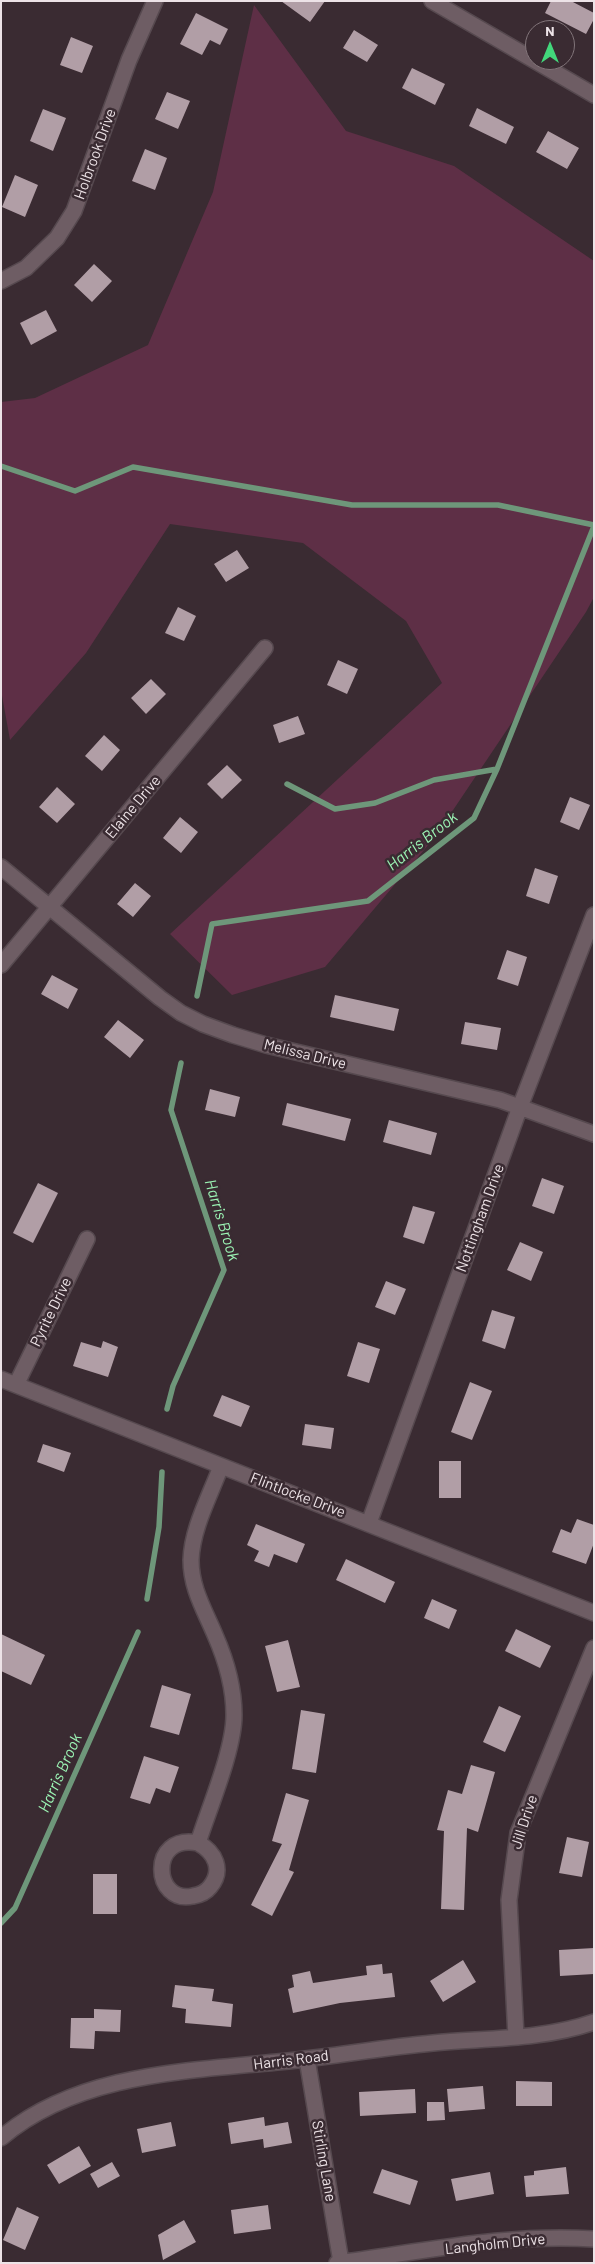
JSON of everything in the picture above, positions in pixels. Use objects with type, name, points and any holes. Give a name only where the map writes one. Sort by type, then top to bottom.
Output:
[{"type":"street","name":"Holbrook Drive","points":[[1,281],[26,268],[57,238],[74,211],[130,60],[155,1]]},
{"type":"street","points":[[432,1],[594,94]]},
{"type":"street","name":"Elaine Drive","points":[[1,965],[265,648]]},
{"type":"street","name":"Melissa Drive","points":[[1,868],[160,998],[181,1013],[203,1024],[266,1045],[520,1106],[594,1134]]},
{"type":"street","name":"Nottingham Drive","points":[[369,1523],[520,1106],[594,915]]},
{"type":"street","name":"Pyrite Drive","points":[[16,1385],[87,1239]]},
{"type":"street","name":"Flintlocke Drive","points":[[1,1379],[594,1612]]},
{"type":"street","points":[[198,1842],[226,1756],[234,1717],[232,1695],[222,1654],[198,1601],[192,1578],[191,1558],[194,1538],[220,1466]]},
{"type":"street","name":"Jill Drive","points":[[516,2037],[509,1908],[514,1855],[525,1812],[594,1648]]},
{"type":"street","name":"Harris Road","points":[[1,2138],[15,2126],[52,2106],[92,2089],[156,2076],[421,2044],[516,2037],[552,2032],[594,2022]]},
{"type":"street","name":"Stirling Lane","points":[[307,2059],[341,2262]]},
{"type":"street","name":"Langholm Drive","points":[[337,2263],[511,2240],[594,2239]]},
{"type":"shaded area","points":[[254,5],[346,131],[454,166],[594,261],[594,597],[586,612],[435,837],[325,967],[232,995],[170,934],[442,683],[406,621],[303,543],[170,524],[86,653],[10,740],[1,690],[1,402],[35,398],[148,345],[213,192]]},
{"type":"building","points":[[281,1],[325,1],[310,22]]},
{"type":"building","points":[[551,1],[571,1],[594,13],[594,19],[586,34],[575,28],[575,20],[559,20],[545,13]]},
{"type":"building","points":[[196,13],[228,29],[220,45],[210,40],[202,55],[180,44]]},
{"type":"building","points":[[354,30],[378,45],[367,62],[343,48]]},
{"type":"building","points":[[71,37],[93,46],[82,73],[60,65]]},
{"type":"building","points":[[412,68],[445,84],[435,105],[402,88]]},
{"type":"building","points":[[167,92],[190,101],[178,129],[155,119]]},
{"type":"building","points":[[477,108],[514,127],[506,144],[469,126]]},
{"type":"building","points":[[43,109],[66,118],[53,151],[30,141]]},
{"type":"building","points":[[548,131],[579,148],[567,169],[536,152]]},
{"type":"building","points":[[145,149],[167,158],[155,190],[132,181]]},
{"type":"building","points":[[15,175],[38,185],[25,217],[2,207]]},
{"type":"building","points":[[94,264],[112,281],[92,302],[74,285]]},
{"type":"building","points":[[46,310],[57,331],[31,345],[20,323]]},
{"type":"building","points":[[237,550],[249,568],[226,582],[214,564]]},
{"type":"building","points":[[178,607],[196,616],[184,641],[165,633]]},
{"type":"building","points":[[338,660],[358,669],[347,694],[327,685]]},
{"type":"building","points":[[151,679],[166,694],[146,714],[131,698]]},
{"type":"building","points":[[298,716],[305,734],[279,743],[273,725]]},
{"type":"building","points":[[104,735],[120,750],[102,771],[85,756]]},
{"type":"building","points":[[227,765],[242,780],[222,799],[207,784]]},
{"type":"building","points":[[57,787],[75,804],[57,823],[39,807]]},
{"type":"building","points":[[570,797],[590,805],[579,830],[560,822]]},
{"type":"building","points":[[180,817],[198,832],[181,853],[163,838]]},
{"type":"building","points":[[535,868],[558,876],[549,904],[526,896]]},
{"type":"building","points":[[135,883],[151,896],[133,917],[117,904]]},
{"type":"building","points":[[507,950],[527,957],[518,986],[497,979]]},
{"type":"building","points":[[52,975],[78,989],[68,1009],[41,994]]},
{"type":"building","points":[[335,995],[399,1009],[394,1031],[330,1017]]},
{"type":"building","points":[[118,1020],[144,1040],[130,1058],[104,1037]]},
{"type":"building","points":[[465,1022],[501,1028],[497,1050],[461,1044]]},
{"type":"building","points":[[210,1089],[240,1097],[235,1117],[205,1110]]},
{"type":"building","points":[[287,1103],[351,1119],[345,1141],[282,1125]]},
{"type":"building","points":[[389,1120],[437,1133],[431,1155],[383,1142]]},
{"type":"building","points":[[542,1178],[564,1186],[554,1214],[532,1206]]},
{"type":"building","points":[[38,1183],[58,1193],[33,1243],[13,1233]]},
{"type":"building","points":[[413,1206],[435,1212],[424,1244],[403,1237]]},
{"type":"building","points":[[520,1242],[543,1252],[531,1281],[507,1270]]},
{"type":"building","points":[[386,1281],[406,1289],[395,1315],[375,1307]]},
{"type":"building","points":[[492,1310],[515,1317],[505,1349],[482,1341]]},
{"type":"building","points":[[103,1341],[118,1347],[108,1377],[73,1366],[81,1342],[101,1348]]},
{"type":"building","points":[[358,1342],[380,1349],[369,1383],[347,1376]]},
{"type":"building","points":[[470,1382],[492,1391],[472,1440],[451,1432]]},
{"type":"building","points":[[222,1395],[250,1406],[241,1427],[213,1416]]},
{"type":"building","points":[[305,1424],[334,1428],[331,1449],[302,1445]]},
{"type":"building","points":[[43,1444],[71,1453],[64,1472],[37,1462]]},
{"type":"building","points":[[439,1461],[461,1461],[461,1498],[439,1498]]},
{"type":"building","points":[[577,1519],[594,1525],[594,1543],[586,1564],[552,1552],[561,1529],[571,1533]]},
{"type":"building","points":[[256,1524],[305,1544],[297,1563],[274,1554],[269,1567],[254,1561],[259,1551],[247,1545]]},
{"type":"building","points":[[346,1559],[395,1582],[385,1603],[336,1580]]},
{"type":"building","points":[[432,1599],[457,1610],[449,1629],[424,1618]]},
{"type":"building","points":[[516,1629],[551,1646],[540,1668],[505,1651]]},
{"type":"building","points":[[1,1634],[45,1655],[31,1685],[1,1671]]},
{"type":"building","points":[[288,1640],[300,1687],[277,1692],[265,1646]]},
{"type":"building","points":[[162,1685],[191,1694],[179,1735],[150,1727]]},
{"type":"building","points":[[499,1706],[521,1716],[505,1752],[483,1742]]},
{"type":"building","points":[[301,1710],[325,1714],[316,1773],[292,1769]]},
{"type":"building","points":[[144,1756],[179,1767],[170,1793],[156,1788],[150,1804],[130,1798]]},
{"type":"building","points":[[471,1765],[495,1772],[478,1832],[467,1828],[464,1910],[441,1909],[444,1831],[437,1830],[448,1790],[462,1794]]},
{"type":"building","points":[[286,1793],[309,1800],[289,1870],[294,1872],[272,1916],[251,1905],[282,1844],[272,1841]]},
{"type":"building","points":[[567,1837],[589,1842],[582,1877],[559,1873]]},
{"type":"building","points":[[93,1874],[117,1874],[117,1914],[93,1914]]},
{"type":"building","points":[[594,1948],[594,1974],[560,1976],[559,1950]]},
{"type":"building","points":[[463,1960],[476,1982],[443,2002],[430,1981]]},
{"type":"building","points":[[382,1964],[383,1974],[392,1973],[395,1997],[340,2003],[293,2013],[288,1989],[294,1987],[292,1975],[310,1971],[313,1983],[367,1975],[366,1966]]},
{"type":"building","points":[[175,1985],[214,1989],[212,2001],[233,2004],[231,2027],[185,2023],[186,2009],[172,2007]]},
{"type":"building","points":[[94,2009],[121,2010],[120,2032],[95,2031],[94,2049],[70,2048],[71,2018],[94,2018]]},
{"type":"building","points":[[516,2081],[552,2082],[552,2106],[516,2106]]},
{"type":"building","points":[[483,2086],[485,2109],[449,2112],[447,2089]]},
{"type":"building","points":[[415,2089],[416,2113],[360,2116],[359,2092]]},
{"type":"building","points":[[427,2102],[444,2102],[445,2120],[427,2121]]},
{"type":"building","points":[[264,2117],[265,2126],[288,2122],[292,2143],[264,2148],[263,2139],[231,2144],[228,2123]]},
{"type":"building","points":[[171,2122],[176,2146],[142,2153],[137,2129]]},
{"type":"building","points":[[79,2146],[91,2166],[59,2184],[47,2165]]},
{"type":"building","points":[[112,2162],[120,2176],[98,2188],[90,2174]]},
{"type":"building","points":[[566,2167],[569,2194],[526,2197],[524,2176],[534,2175],[534,2171]]},
{"type":"building","points":[[382,2169],[418,2181],[410,2205],[373,2193]]},
{"type":"building","points":[[490,2172],[494,2194],[456,2201],[451,2179]]},
{"type":"building","points":[[268,2205],[271,2229],[234,2234],[231,2210]]},
{"type":"building","points":[[17,2207],[39,2217],[25,2250],[3,2240]]},
{"type":"building","points":[[184,2220],[196,2242],[163,2260],[158,2235]]},
{"type":"waterway","points":[[1,466],[75,491],[133,467],[352,505],[498,505],[594,525]]},
{"type":"waterway","name":"Harris Brook","points":[[197,996],[212,924],[368,901],[474,818],[497,769],[594,526]]},
{"type":"waterway","points":[[287,784],[335,809],[375,803],[434,780],[497,769]]},
{"type":"waterway","name":"Harris Brook","points":[[167,1409],[173,1386],[224,1270],[171,1110],[181,1063]]},
{"type":"waterway","name":"Harris Brook","points":[[147,1599],[159,1527],[162,1472]]},
{"type":"waterway","name":"Harris Brook","points":[[1,1923],[15,1908],[138,1632]]}]
